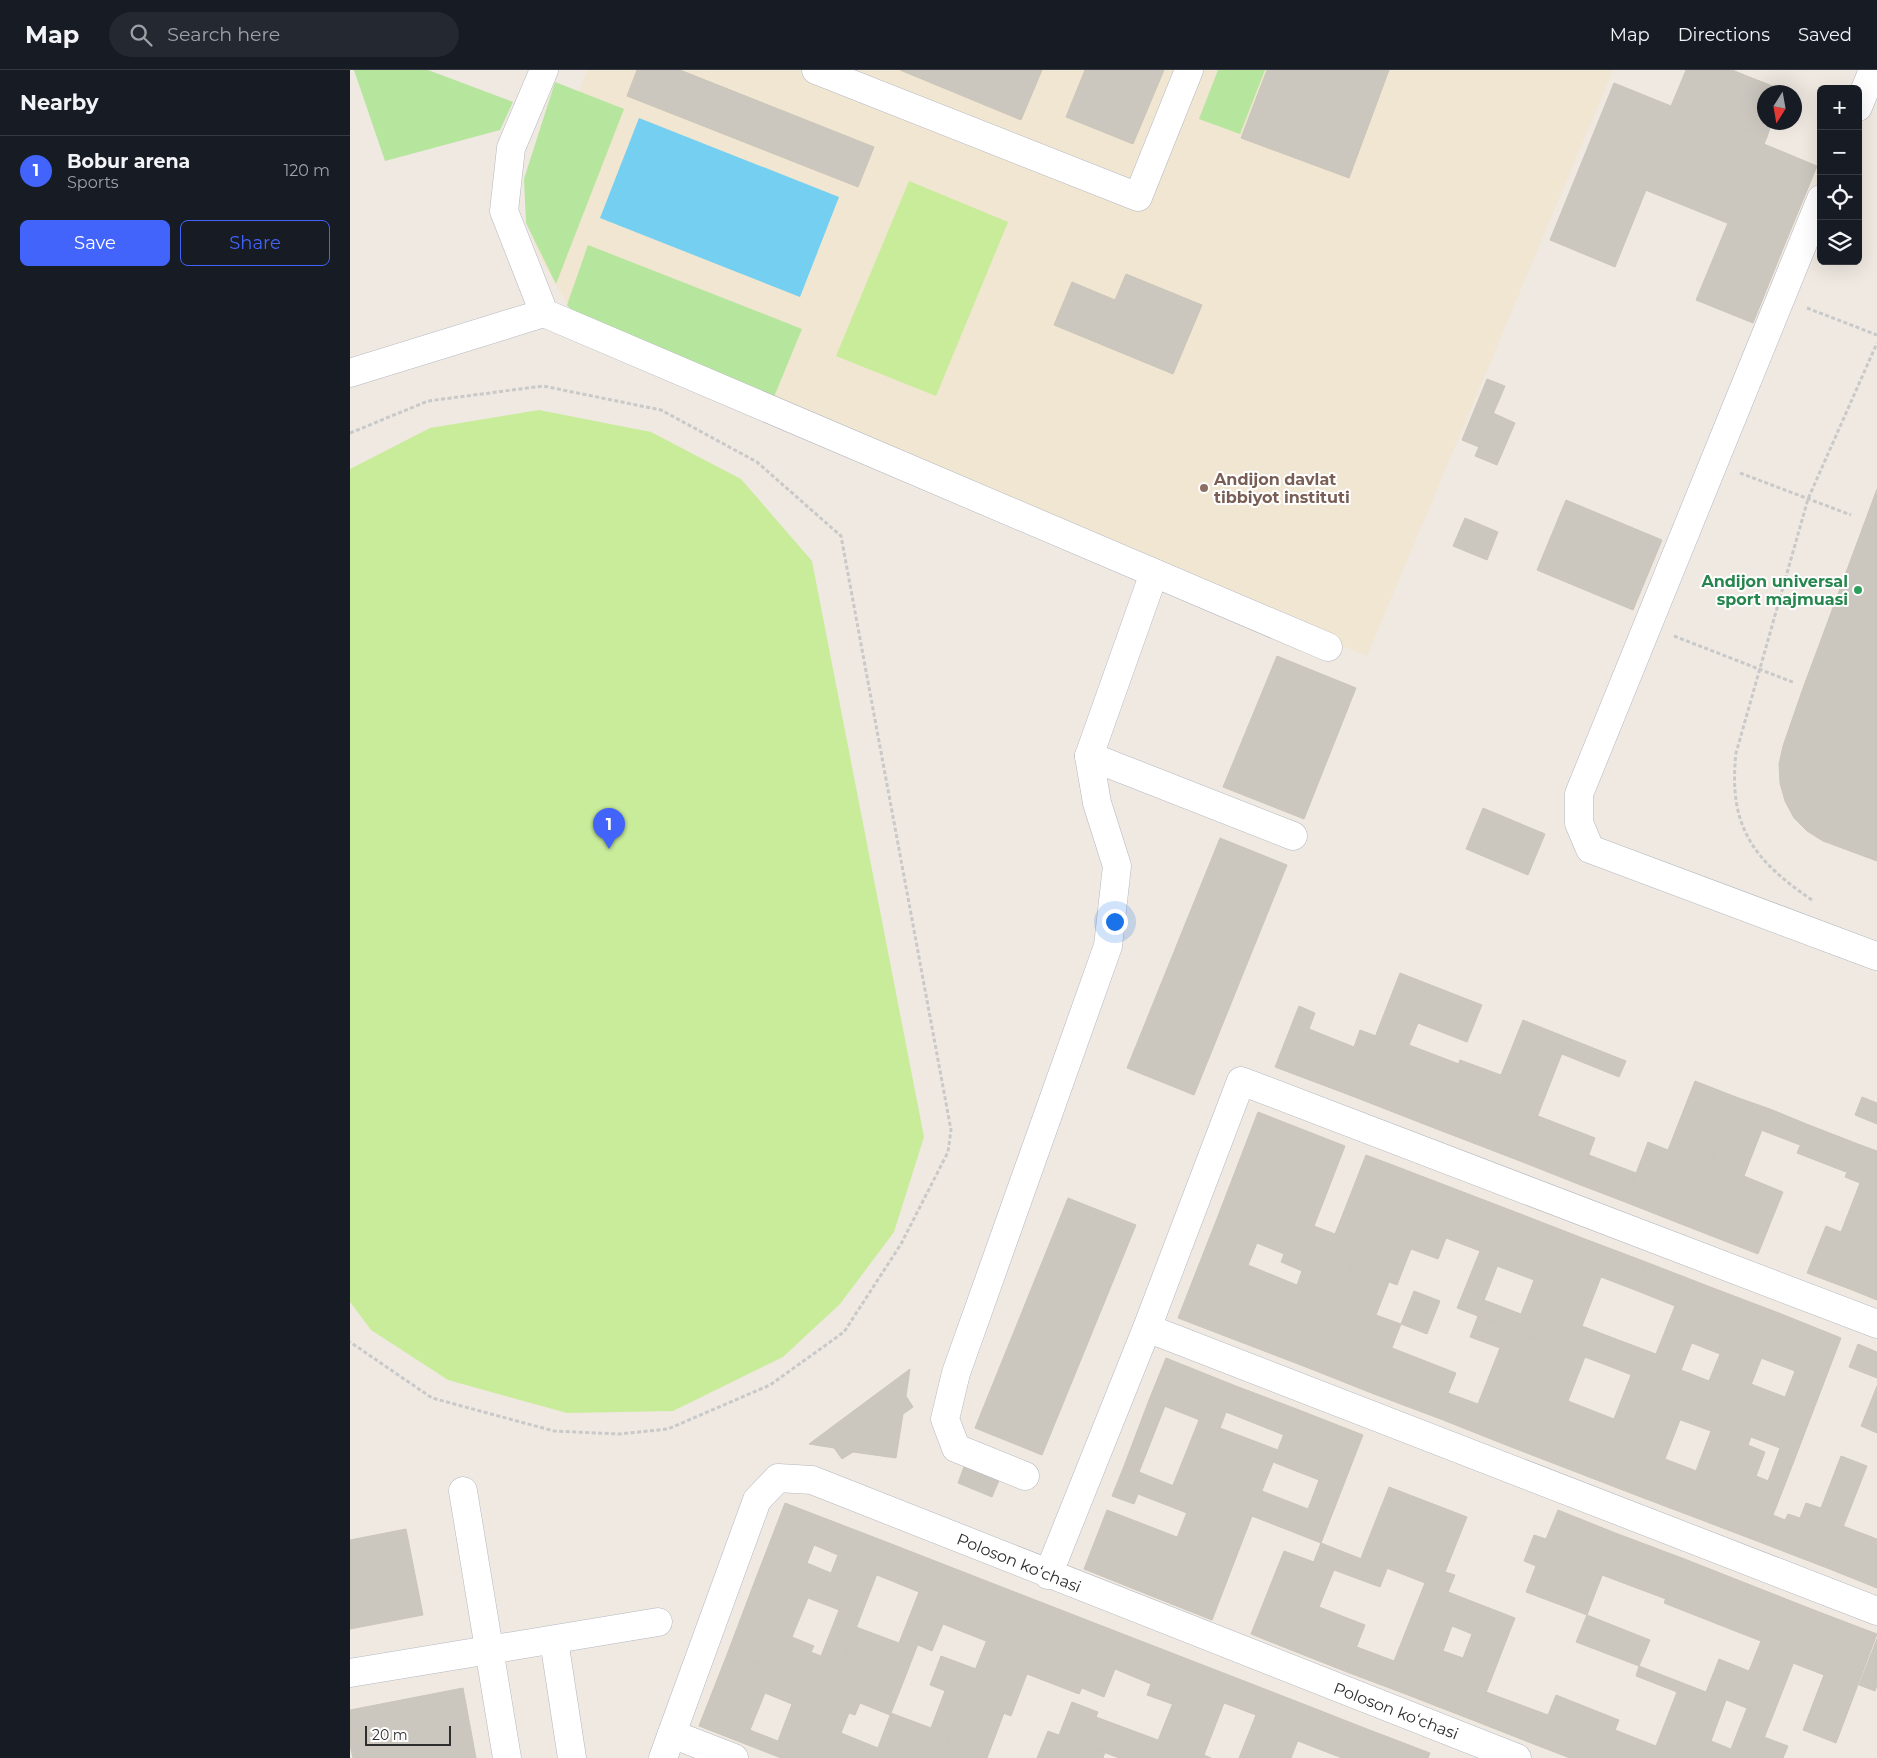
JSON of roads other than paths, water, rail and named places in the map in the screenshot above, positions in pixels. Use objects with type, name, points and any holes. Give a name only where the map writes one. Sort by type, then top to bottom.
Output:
[{"type":"street","points":[[544,70],[511,148],[504,210],[544,313]]},
{"type":"street","points":[[816,70],[1138,197],[1189,70]]},
{"type":"street","points":[[1862,97],[1873,70]]},
{"type":"street","points":[[1817,209],[1580,794],[1579,823],[1590,848],[1876,956]]},
{"type":"street","points":[[350,373],[544,313],[1328,647]]},
{"type":"street","points":[[1025,1476],[956,1448],[945,1419],[956,1373],[1108,946],[1117,866],[1097,803],[1089,756],[1154,573]]},
{"type":"street","points":[[1089,756],[1293,836]]},
{"type":"street","points":[[1048,1575],[1147,1328],[1241,1081],[1877,1324]]},
{"type":"street","points":[[1147,1328],[1877,1611]]},
{"type":"street","name":"Poloson koʻchasi","points":[[734,1758],[667,1746],[757,1500],[778,1478],[812,1480],[1048,1575],[1517,1758]]},
{"type":"street","points":[[462,1491],[507,1758]]},
{"type":"street","points":[[350,1673],[658,1622]]},
{"type":"street","points":[[554,1640],[572,1758]]},
{"type":"water","points":[[639,118],[839,197],[800,297],[600,218]]},
{"type":"place","name":"Andijon davlat tibbiyot instituti","points":[[1204,488]]},
{"type":"place","name":"Andijon universal sport majmuasi","points":[[1858,590]]},
{"type":"place","name":"Bobur arena","points":[[609,849]]}]
